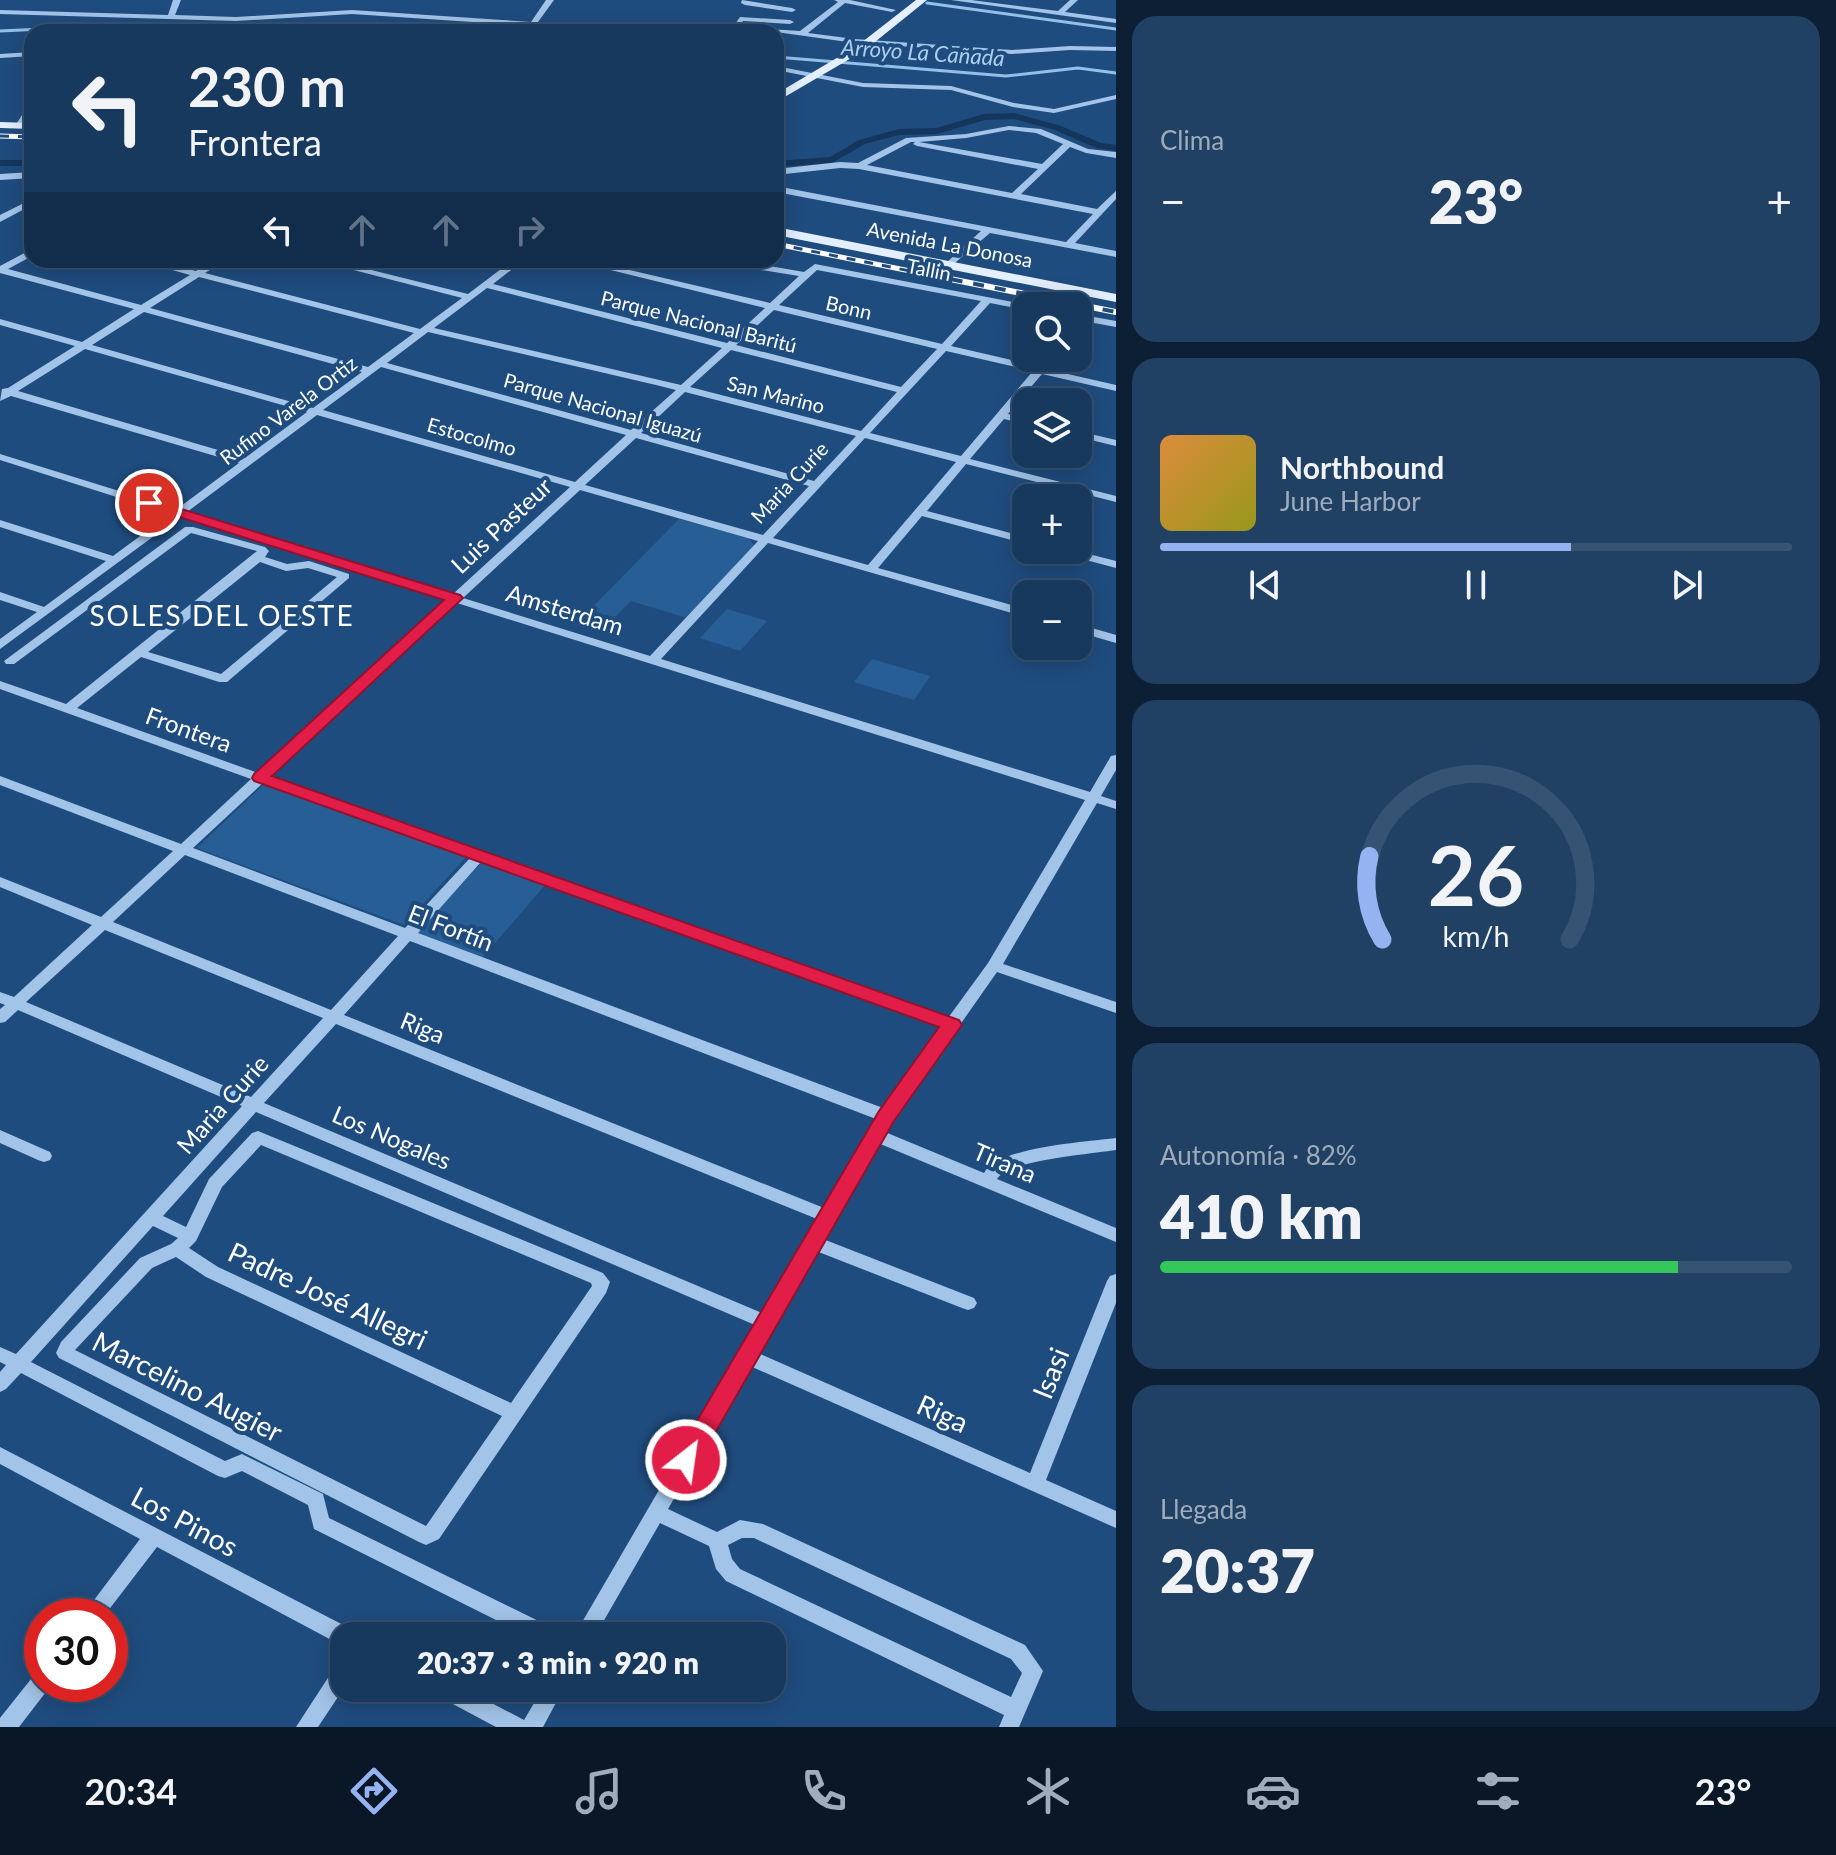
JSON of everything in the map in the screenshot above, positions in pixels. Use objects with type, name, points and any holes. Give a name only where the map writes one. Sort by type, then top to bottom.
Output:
[{"type":"main road","points":[[828,66],[905,0]]},
{"type":"main road","points":[[784,94],[869,42],[922,0]]},
{"type":"main road","points":[[0,125],[24,126]]},
{"type":"main road","name":"Avenida La Donosa","points":[[784,233],[1116,298]]},
{"type":"street","points":[[170,18],[177,0]]},
{"type":"street","points":[[180,18],[186,0]]},
{"type":"street","points":[[0,12],[170,18],[249,18],[352,12],[533,24],[550,0]]},
{"type":"street","points":[[746,0],[745,3],[792,10]]},
{"type":"street","points":[[955,0],[1116,21]]},
{"type":"street","points":[[1059,14],[1074,0]]},
{"type":"street","points":[[803,33],[841,1],[892,10]]},
{"type":"street","points":[[737,24],[743,18],[790,22]]},
{"type":"street","points":[[784,32],[855,41],[1020,53],[1063,48],[1116,49]]},
{"type":"street","points":[[0,56],[24,54]]},
{"type":"street","points":[[784,68],[828,66],[873,86],[951,88],[1013,105],[1054,111],[1116,97]]},
{"type":"street","points":[[859,166],[905,142],[1018,127],[1038,131],[1092,153],[1116,155]]},
{"type":"street","points":[[905,142],[1043,167]]},
{"type":"street","points":[[1014,196],[1068,144]]},
{"type":"street","points":[[784,171],[859,166],[1098,212]]},
{"type":"street","points":[[0,177],[24,176]]},
{"type":"street","points":[[784,191],[1116,254]]},
{"type":"street","points":[[1068,245],[1116,194]]},
{"type":"street","points":[[0,206],[20,209]]},
{"type":"street","points":[[0,219],[24,207]]},
{"type":"street","points":[[949,265],[987,230]]},
{"type":"street","points":[[0,270],[24,256]]},
{"type":"street","name":"Luis Pasteur","points":[[0,1018],[8,1000],[102,923],[727,346],[815,267],[824,266]]},
{"type":"street","name":"Tallin","points":[[824,266],[1012,304]]},
{"type":"street","name":"San Marino","points":[[173,268],[424,331],[682,389],[1116,499]]},
{"type":"street","points":[[3,393],[207,268]]},
{"type":"street","points":[[352,268],[470,297]]},
{"type":"street","name":"Rufino Varela Ortiz","points":[[0,645],[508,268]]},
{"type":"street","name":"Bonn","points":[[608,268],[1012,364]]},
{"type":"street","points":[[765,268],[807,275]]},
{"type":"street","name":"Parque Nacional Iguazú","points":[[0,270],[817,485]]},
{"type":"street","name":"Parque Nacional Baritú","points":[[486,285],[904,391]]},
{"type":"street","name":"Maria Curie","points":[[653,660],[989,299]]},
{"type":"street","points":[[1092,321],[1116,324]]},
{"type":"street","name":"Estocolmo","points":[[0,322],[1012,609]]},
{"type":"street","points":[[871,569],[1037,372]]},
{"type":"street","name":"Bonn","points":[[1048,372],[1116,388]]},
{"type":"street","points":[[3,393],[247,462]]},
{"type":"street","points":[[1001,415],[1012,418]]},
{"type":"street","points":[[1092,437],[1116,443]]},
{"type":"street","name":"Amsterdam","points":[[0,457],[1116,805]]},
{"type":"street","points":[[919,512],[1012,537]]},
{"type":"street","points":[[0,523],[115,560]]},
{"type":"street","points":[[10,661],[184,531],[198,529],[263,551],[68,709]]},
{"type":"street","points":[[140,653],[223,679],[345,576],[309,564],[286,568],[258,558]]},
{"type":"street","points":[[1092,559],[1116,565]]},
{"type":"street","points":[[0,596],[45,611]]},
{"type":"street","points":[[1092,632],[1116,639]]},
{"type":"street","name":"Frontera","points":[[0,685],[952,1025]]},
{"type":"street","points":[[592,1622],[886,1116],[994,966],[1116,759]]},
{"type":"street","name":"El Fortín","points":[[0,780],[886,1116]]},
{"type":"street","name":"Maria Curie","points":[[0,1384],[479,856]]},
{"type":"street","name":"Riga","points":[[0,882],[827,1216]]},
{"type":"street","points":[[994,966],[1116,1008]]},
{"type":"street","name":"Los Nogales","points":[[8,1000],[765,1322]]},
{"type":"street","name":"Tirana","points":[[875,1135],[1116,1235]]},
{"type":"street","points":[[0,1136],[44,1156]]},
{"type":"street","points":[[184,1242],[215,1183],[258,1137],[597,1278],[601,1282],[600,1288],[513,1413]]},
{"type":"street","points":[[988,1181],[994,1169],[1014,1159],[1116,1144]]},
{"type":"street","name":"Padre José Allegri","points":[[152,1218],[184,1242],[212,1272],[513,1413]]},
{"type":"street","name":"Marcelino Augier","points":[[184,1242],[146,1263],[67,1347],[65,1353],[426,1536],[432,1533],[513,1413]]},
{"type":"street","points":[[812,1242],[968,1303]]},
{"type":"street","name":"Isasi","points":[[1035,1485],[1116,1281]]},
{"type":"street","points":[[0,1354],[225,1470],[242,1462],[316,1500],[321,1523],[520,1622]]},
{"type":"street","name":"Riga","points":[[747,1356],[1116,1520]]},
{"type":"street","name":"Los Pinos","points":[[0,1455],[330,1629]]},
{"type":"street","points":[[656,1512],[717,1541],[723,1563],[733,1575],[1013,1718],[1033,1671],[1018,1652],[756,1530],[740,1529],[717,1541]]},
{"type":"street","points":[[106,1598],[154,1536]]},
{"type":"street","points":[[306,1727],[330,1692]]},
{"type":"street","points":[[6,1727],[26,1702]]},
{"type":"street","points":[[470,1702],[517,1727]]},
{"type":"street","points":[[531,1727],[546,1702]]},
{"type":"shaded area","points":[[679,519],[749,538],[754,546],[687,618],[631,601],[599,633],[575,625]]},
{"type":"shaded area","points":[[727,609],[767,621],[740,651],[700,638]]},
{"type":"shaded area","points":[[872,659],[930,676],[914,700],[854,682]]},
{"type":"shaded area","points":[[263,785],[466,857],[404,925],[197,848]]},
{"type":"shaded area","points":[[483,861],[546,884],[482,958],[417,933]]},
{"type":"waterway","points":[[927,3],[1116,29]]},
{"type":"waterway","name":"Arroyo La Cañada","points":[[0,31],[24,30]]},
{"type":"waterway","name":"Arroyo La Cañada","points":[[784,58],[1006,76],[1078,68],[1116,73]]},
{"type":"waterway","points":[[784,163],[832,160],[862,142],[899,132],[937,131],[984,117],[1014,116],[1058,128],[1099,146],[1116,148]]},
{"type":"waterway","points":[[0,163],[24,163]]},
{"type":"railway","points":[[0,136],[24,137]]},
{"type":"railway","points":[[784,246],[935,276]]},
{"type":"railway","points":[[930,275],[935,276]]},
{"type":"railway","points":[[935,276],[1116,312]]},
{"type":"railway","points":[[935,276],[940,277]]},
{"type":"district","name":"SOLES DEL OESTE","points":[[222,615]]},
{"type":"route","points":[[149,503],[455,598],[260,778],[952,1025],[886,1116],[686,1460]]}]
